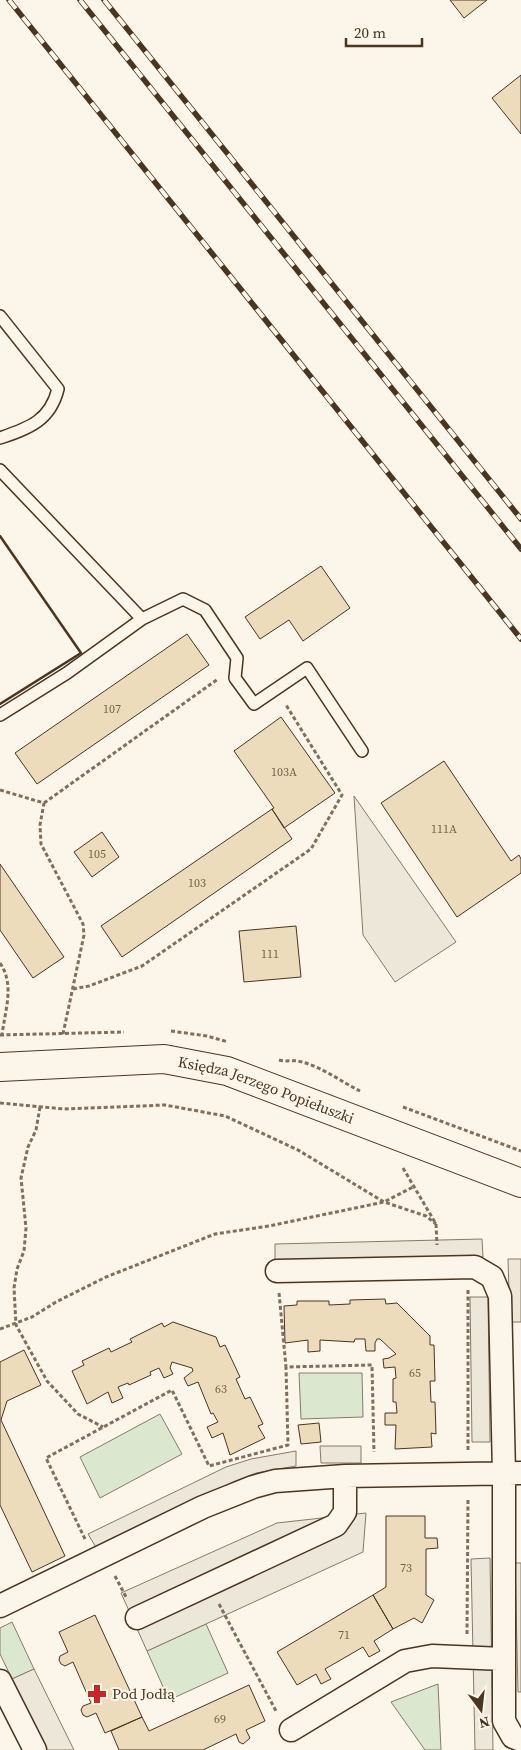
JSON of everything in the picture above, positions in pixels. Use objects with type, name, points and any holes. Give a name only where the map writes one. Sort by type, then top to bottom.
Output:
[{"type":"street","name":"Księdza Jerzego Popiełuszki","points":[[1,1055],[164,1058],[227,1071],[521,1183]]},
{"type":"street","points":[[277,1272],[475,1267],[492,1277],[500,1296],[512,1474],[504,1659],[504,1721],[513,1738],[521,1740]]},
{"type":"street","points":[[0,1606],[203,1507],[253,1487],[276,1481],[345,1476],[512,1474]]},
{"type":"street","points":[[137,1618],[336,1525],[345,1512],[345,1476]]},
{"type":"street","points":[[291,1730],[405,1661],[432,1656],[504,1659]]},
{"type":"street","points":[[0,1681],[35,1750]]},
{"type":"lane","points":[[0,316],[46,371],[58,389],[54,405],[39,420],[18,432],[0,438]]},
{"type":"lane","points":[[0,470],[142,619]]},
{"type":"lane","points":[[0,715],[66,673],[142,619],[183,599],[206,610],[237,658],[235,678],[254,704],[306,668],[362,751]]},
{"type":"path","points":[[62,1040],[84,935],[83,924],[41,844],[40,825],[44,803],[227,672],[236,668]]},
{"type":"path","points":[[73,989],[89,986],[142,966],[316,843],[342,795],[276,689]]},
{"type":"path","points":[[0,790],[44,803]]},
{"type":"path","points":[[0,963],[6,972],[9,987],[1,1055]]},
{"type":"path","points":[[0,1103],[64,1109],[165,1106],[226,1116],[298,1150],[384,1202],[426,1216],[436,1224]]},
{"type":"path","points":[[40,1107],[36,1130],[28,1147],[21,1178],[26,1228],[24,1251],[17,1269],[14,1288],[16,1325],[47,1381],[78,1414],[103,1427]]},
{"type":"path","points":[[400,1162],[436,1224],[436,1239]]},
{"type":"path","points":[[0,1329],[16,1325],[106,1277],[215,1234],[269,1226],[384,1202],[415,1186]]},
{"type":"path","points":[[137,1618],[99,1558],[46,1458],[172,1390],[209,1466],[288,1445],[286,1367],[277,1272]]},
{"type":"path","points":[[286,1367],[372,1365],[374,1476]]},
{"type":"path","points":[[209,1584],[272,1706],[291,1730]]},
{"type":"green space","points":[[299,1373],[362,1373],[363,1417],[301,1419]]},
{"type":"green space","points":[[160,1414],[182,1454],[100,1498],[80,1457]]},
{"type":"green space","points":[[12,1622],[34,1669],[12,1679],[0,1654],[0,1628]]},
{"type":"green space","points":[[206,1624],[228,1673],[169,1700],[147,1651]]},
{"type":"green space","points":[[438,1684],[441,1750],[425,1750],[391,1702]]},
{"type":"shaded area","points":[[354,796],[456,942],[395,982],[363,935]]},
{"type":"shaded area","points":[[482,1239],[483,1257],[275,1262],[275,1244]]},
{"type":"shaded area","points":[[508,1259],[521,1259],[521,1322],[510,1322]]},
{"type":"shaded area","points":[[470,1297],[488,1297],[490,1442],[472,1442]]},
{"type":"shaded area","points":[[320,1446],[361,1446],[361,1463],[321,1463]]},
{"type":"shaded area","points":[[296,1451],[296,1466],[256,1473],[235,1481],[97,1549],[88,1534],[226,1467],[251,1459]]},
{"type":"shaded area","points":[[366,1513],[363,1552],[147,1651],[121,1593],[277,1523]]},
{"type":"shaded area","points":[[490,1558],[493,1750],[475,1750],[471,1559]]},
{"type":"shaded area","points":[[515,1563],[521,1563],[521,1692],[518,1692]]},
{"type":"shaded area","points":[[34,1669],[74,1750],[46,1750],[12,1679]]},
{"type":"building","points":[[450,0],[487,0],[464,18]]},
{"type":"building","points":[[521,75],[521,134],[492,98]]},
{"type":"building","points":[[321,566],[350,608],[303,641],[289,620],[260,639],[245,617]]},
{"type":"building","points":[[187,634],[209,665],[37,784],[15,753]]},
{"type":"building","points":[[281,717],[335,793],[284,828],[272,809],[274,808],[234,751]]},
{"type":"building","points":[[444,761],[511,861],[519,855],[521,859],[521,873],[457,917],[381,803]]},
{"type":"building","points":[[272,809],[292,839],[122,957],[101,926]]},
{"type":"building","points":[[102,832],[119,857],[92,877],[74,852]]},
{"type":"building","points":[[0,864],[64,957],[33,978],[0,930]]},
{"type":"building","points":[[296,926],[301,977],[244,982],[239,931]]},
{"type":"building","points":[[385,1299],[386,1304],[397,1303],[430,1336],[430,1345],[434,1345],[435,1381],[430,1381],[431,1402],[435,1402],[436,1434],[431,1433],[432,1447],[395,1449],[396,1425],[385,1425],[385,1413],[397,1413],[396,1402],[393,1402],[393,1379],[396,1378],[395,1367],[384,1368],[383,1359],[396,1354],[380,1339],[377,1339],[375,1343],[375,1351],[366,1351],[365,1339],[355,1339],[354,1342],[320,1340],[320,1351],[308,1352],[308,1340],[285,1343],[284,1306],[297,1305],[297,1301],[329,1301],[329,1305],[350,1304],[350,1300]]},
{"type":"building","points":[[173,1322],[216,1337],[220,1347],[225,1345],[240,1377],[236,1379],[245,1399],[250,1397],[263,1424],[258,1426],[265,1438],[230,1455],[223,1433],[212,1438],[207,1427],[218,1422],[213,1413],[211,1414],[198,1382],[188,1386],[184,1378],[193,1371],[192,1368],[172,1362],[170,1368],[173,1374],[164,1378],[159,1368],[150,1372],[151,1375],[129,1385],[128,1383],[118,1387],[123,1398],[112,1403],[108,1392],[87,1404],[72,1371],[84,1365],[82,1361],[109,1348],[111,1352],[132,1342],[130,1339],[162,1323],[164,1327]]},
{"type":"building","points":[[24,1350],[41,1385],[7,1401],[1,1420],[65,1556],[32,1572],[0,1505],[0,1362]]},
{"type":"building","points":[[319,1423],[321,1442],[301,1444],[298,1425]]},
{"type":"building","points":[[386,1516],[425,1516],[425,1538],[437,1538],[438,1548],[426,1549],[426,1595],[434,1600],[422,1623],[414,1618],[393,1629],[373,1595],[386,1587]]},
{"type":"building","points":[[373,1595],[393,1629],[374,1641],[380,1651],[369,1657],[363,1647],[325,1669],[331,1679],[321,1684],[316,1674],[297,1685],[277,1652]]},
{"type":"building","points":[[95,1615],[142,1717],[105,1733],[96,1713],[87,1717],[83,1715],[81,1710],[83,1706],[91,1703],[73,1662],[65,1666],[59,1660],[60,1656],[68,1652],[59,1632]]},
{"type":"building","points":[[249,1685],[265,1721],[246,1730],[250,1738],[243,1744],[239,1742],[236,1734],[203,1750],[119,1750],[111,1731],[142,1717],[149,1731]]},
{"type":"railway","points":[[9,0],[521,639]]},
{"type":"railway","points":[[80,0],[521,549]]},
{"type":"railway","points":[[104,0],[521,519]]},
{"type":"wall","points":[[0,536],[81,653],[0,704]]},
{"type":"place","name":"Pod Jodłą","points":[[97,1694]]}]
